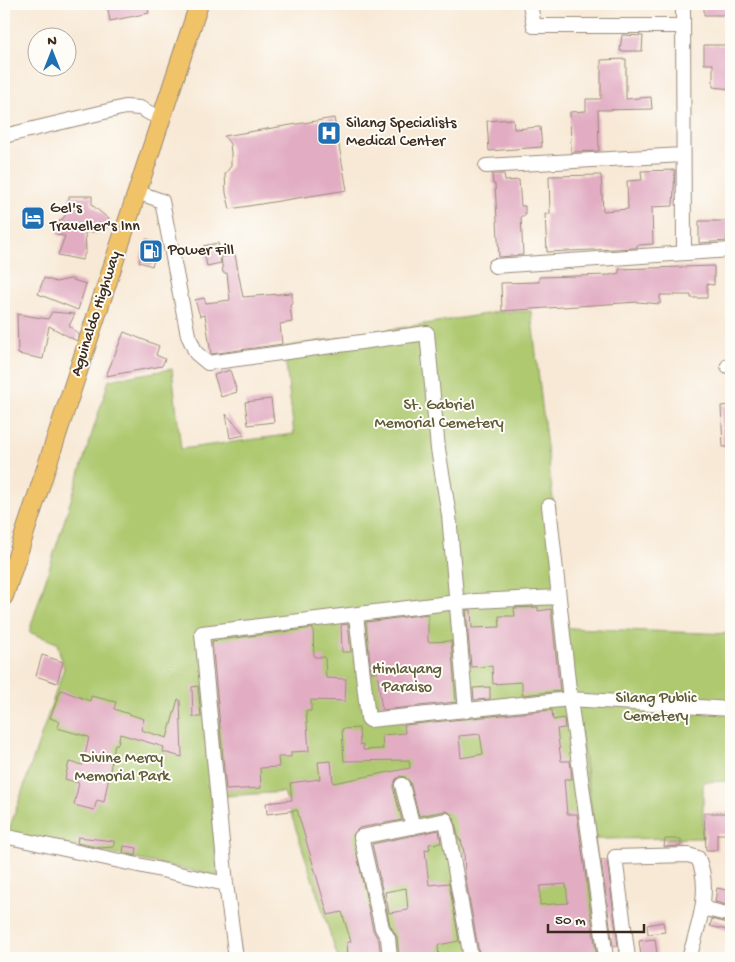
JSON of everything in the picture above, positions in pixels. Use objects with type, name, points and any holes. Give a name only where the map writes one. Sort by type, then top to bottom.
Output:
[{"type":"main road","name":"Aguinaldo Highway","points":[[4,596],[199,4]]},
{"type":"street","points":[[530,4],[534,26],[683,26]]},
{"type":"street","points":[[683,4],[684,253]]},
{"type":"street","points":[[4,136],[125,107],[140,108],[161,119]]},
{"type":"street","points":[[486,166],[683,155]]},
{"type":"street","points":[[137,192],[162,201],[188,335],[196,353],[208,363],[427,334],[438,449],[449,515],[466,711]]},
{"type":"street","points":[[495,266],[731,250]]},
{"type":"street","points":[[549,506],[570,699],[606,958]]},
{"type":"street","points":[[236,958],[226,884],[202,633],[457,602],[558,597]]},
{"type":"street","points":[[356,615],[368,718],[370,720],[570,699],[731,709]]},
{"type":"street","points":[[402,785],[413,827]]},
{"type":"street","points":[[390,958],[388,938],[382,928],[361,837],[446,820],[471,958]]},
{"type":"street","points":[[4,836],[226,884]]},
{"type":"street","points":[[628,958],[615,857],[688,855],[698,858],[704,870],[702,908],[688,958]]},
{"type":"street","points":[[702,908],[731,915]]},
{"type":"green space","points":[[531,311],[568,628],[731,634],[731,781],[703,782],[703,838],[596,839],[580,726],[610,958],[338,958],[284,792],[212,797],[218,876],[8,833],[64,668],[57,643],[29,632],[109,380],[172,369],[181,449],[294,434],[284,347],[498,312]]},
{"type":"building","points":[[107,4],[147,4],[149,13],[110,21]]},
{"type":"building","points":[[704,4],[731,4],[731,15],[704,15]]},
{"type":"building","points":[[622,35],[643,36],[642,51],[620,51]]},
{"type":"building","points":[[704,45],[730,45],[731,89],[713,87],[713,64],[704,64]]},
{"type":"building","points":[[626,59],[626,99],[651,97],[652,109],[598,110],[599,151],[571,152],[570,112],[586,111],[586,99],[601,99],[601,60]]},
{"type":"building","points":[[334,118],[347,190],[230,209],[226,193],[225,174],[231,166],[231,153],[230,144],[224,136]]},
{"type":"building","points":[[513,119],[514,129],[540,127],[542,147],[489,151],[487,121]]},
{"type":"building","points":[[675,170],[673,206],[652,207],[653,244],[637,245],[637,248],[547,252],[545,214],[550,214],[549,176],[601,175],[603,211],[628,209],[627,181],[642,180],[641,171]]},
{"type":"building","points":[[492,174],[504,174],[505,181],[519,180],[521,206],[525,206],[525,216],[521,216],[523,255],[499,257],[495,184],[493,184]]},
{"type":"building","points":[[69,196],[92,196],[92,205],[110,220],[109,227],[98,232],[85,232],[86,251],[82,260],[58,255],[65,236],[57,235],[60,220],[62,220],[69,209]]},
{"type":"building","points":[[699,221],[727,221],[727,241],[699,243]]},
{"type":"building","points":[[147,239],[160,244],[152,266],[139,262]]},
{"type":"building","points":[[218,243],[221,263],[207,266],[203,246]]},
{"type":"building","points":[[235,255],[243,297],[292,293],[292,304],[290,305],[292,322],[280,324],[282,344],[211,354],[205,315],[200,316],[195,300],[204,298],[206,303],[230,300],[227,273],[223,273],[221,257]]},
{"type":"building","points":[[714,266],[714,285],[707,284],[707,298],[691,298],[691,295],[660,295],[660,304],[638,302],[502,311],[501,283],[539,282],[539,277],[610,275],[619,273],[619,269]]},
{"type":"building","points":[[44,278],[56,282],[70,279],[86,284],[78,310],[38,294]]},
{"type":"building","points":[[52,312],[75,314],[69,326],[79,334],[77,341],[49,326],[43,359],[18,354],[17,314],[48,319]]},
{"type":"building","points":[[124,332],[159,346],[156,355],[165,359],[162,366],[106,376]]},
{"type":"building","points":[[230,370],[237,392],[221,397],[214,375]]},
{"type":"building","points":[[271,399],[274,422],[248,425],[245,402]]},
{"type":"building","points":[[731,405],[731,447],[723,447],[721,406]]},
{"type":"building","points":[[226,414],[245,435],[230,438]]},
{"type":"building","points":[[538,607],[538,611],[551,609],[560,691],[522,695],[522,682],[493,684],[492,666],[471,667],[466,610],[471,610],[472,628],[500,627],[499,616],[515,616],[514,608]]},
{"type":"building","points":[[428,614],[428,642],[451,641],[456,702],[382,710],[377,672],[371,672],[366,622]]},
{"type":"building","points":[[348,624],[351,652],[342,652],[341,625]]},
{"type":"building","points":[[313,628],[314,657],[325,657],[326,678],[346,679],[345,701],[311,700],[311,711],[306,711],[309,751],[291,752],[291,757],[278,757],[279,767],[260,768],[261,788],[226,790],[212,641]]},
{"type":"building","points":[[42,655],[63,662],[57,683],[36,676]]},
{"type":"building","points":[[198,686],[201,717],[193,717],[192,687]]},
{"type":"building","points":[[490,687],[490,699],[474,700],[473,688]]},
{"type":"building","points":[[61,690],[90,701],[91,696],[116,702],[114,709],[144,719],[141,730],[167,738],[178,699],[180,700],[182,757],[163,752],[164,747],[120,734],[118,744],[115,744],[104,802],[97,800],[94,810],[74,805],[79,783],[65,779],[69,762],[83,765],[89,737],[57,728],[60,722],[50,718]]},
{"type":"building","points":[[552,710],[553,720],[564,718],[565,728],[557,729],[561,761],[570,761],[572,779],[564,779],[567,814],[577,814],[597,958],[590,958],[589,956],[568,958],[480,958],[465,875],[464,852],[454,818],[449,812],[445,811],[419,816],[410,782],[405,777],[400,776],[396,779],[393,787],[402,820],[359,828],[353,835],[373,930],[379,941],[381,958],[348,958],[347,942],[351,942],[342,912],[328,915],[297,810],[267,814],[266,803],[292,800],[290,783],[320,779],[318,762],[331,761],[333,783],[410,768],[409,760],[344,761],[342,729],[359,728],[360,745],[363,744],[363,750],[383,749],[382,735],[405,733],[404,725]],"holes":[[[480,734],[483,754],[461,758],[459,736]],[[566,884],[568,903],[540,905],[540,886]]]},
{"type":"building","points":[[704,813],[731,813],[731,834],[717,834],[717,850],[706,850]]},
{"type":"building","points":[[439,830],[441,843],[429,844],[430,849],[425,850],[429,885],[449,883],[459,941],[438,945],[439,958],[399,958],[397,937],[390,925],[372,844]],"holes":[[[406,888],[408,910],[389,913],[385,892]]]},
{"type":"building","points":[[78,837],[114,841],[114,847],[99,848],[77,843]]},
{"type":"building","points":[[665,839],[681,839],[681,846],[664,847]]},
{"type":"building","points":[[124,846],[137,848],[136,856],[123,853]]},
{"type":"building","points":[[601,860],[607,860],[618,946],[613,946]]},
{"type":"building","points":[[717,888],[731,891],[731,906],[715,902]]},
{"type":"building","points":[[712,919],[731,924],[731,931],[710,926]]},
{"type":"building","points":[[663,922],[665,932],[648,934],[647,925]]},
{"type":"building","points":[[655,939],[657,954],[641,956],[639,941]]},
{"type":"place","name":"Silang Specialists Medical Center","points":[[329,133]]},
{"type":"place","name":"Gel's Traveller's Inn","points":[[33,218]]},
{"type":"place","name":"Power Fill","points":[[151,251]]},
{"type":"park label","name":"St. Gabriel Memorial Cemetery","points":[[439,415]]},
{"type":"park label","name":"Himlayang Paraiso","points":[[407,679]]},
{"type":"park label","name":"Silang Public Cemetery","points":[[656,708]]},
{"type":"park label","name":"Divine Mercy Memorial Park","points":[[122,768]]}]
